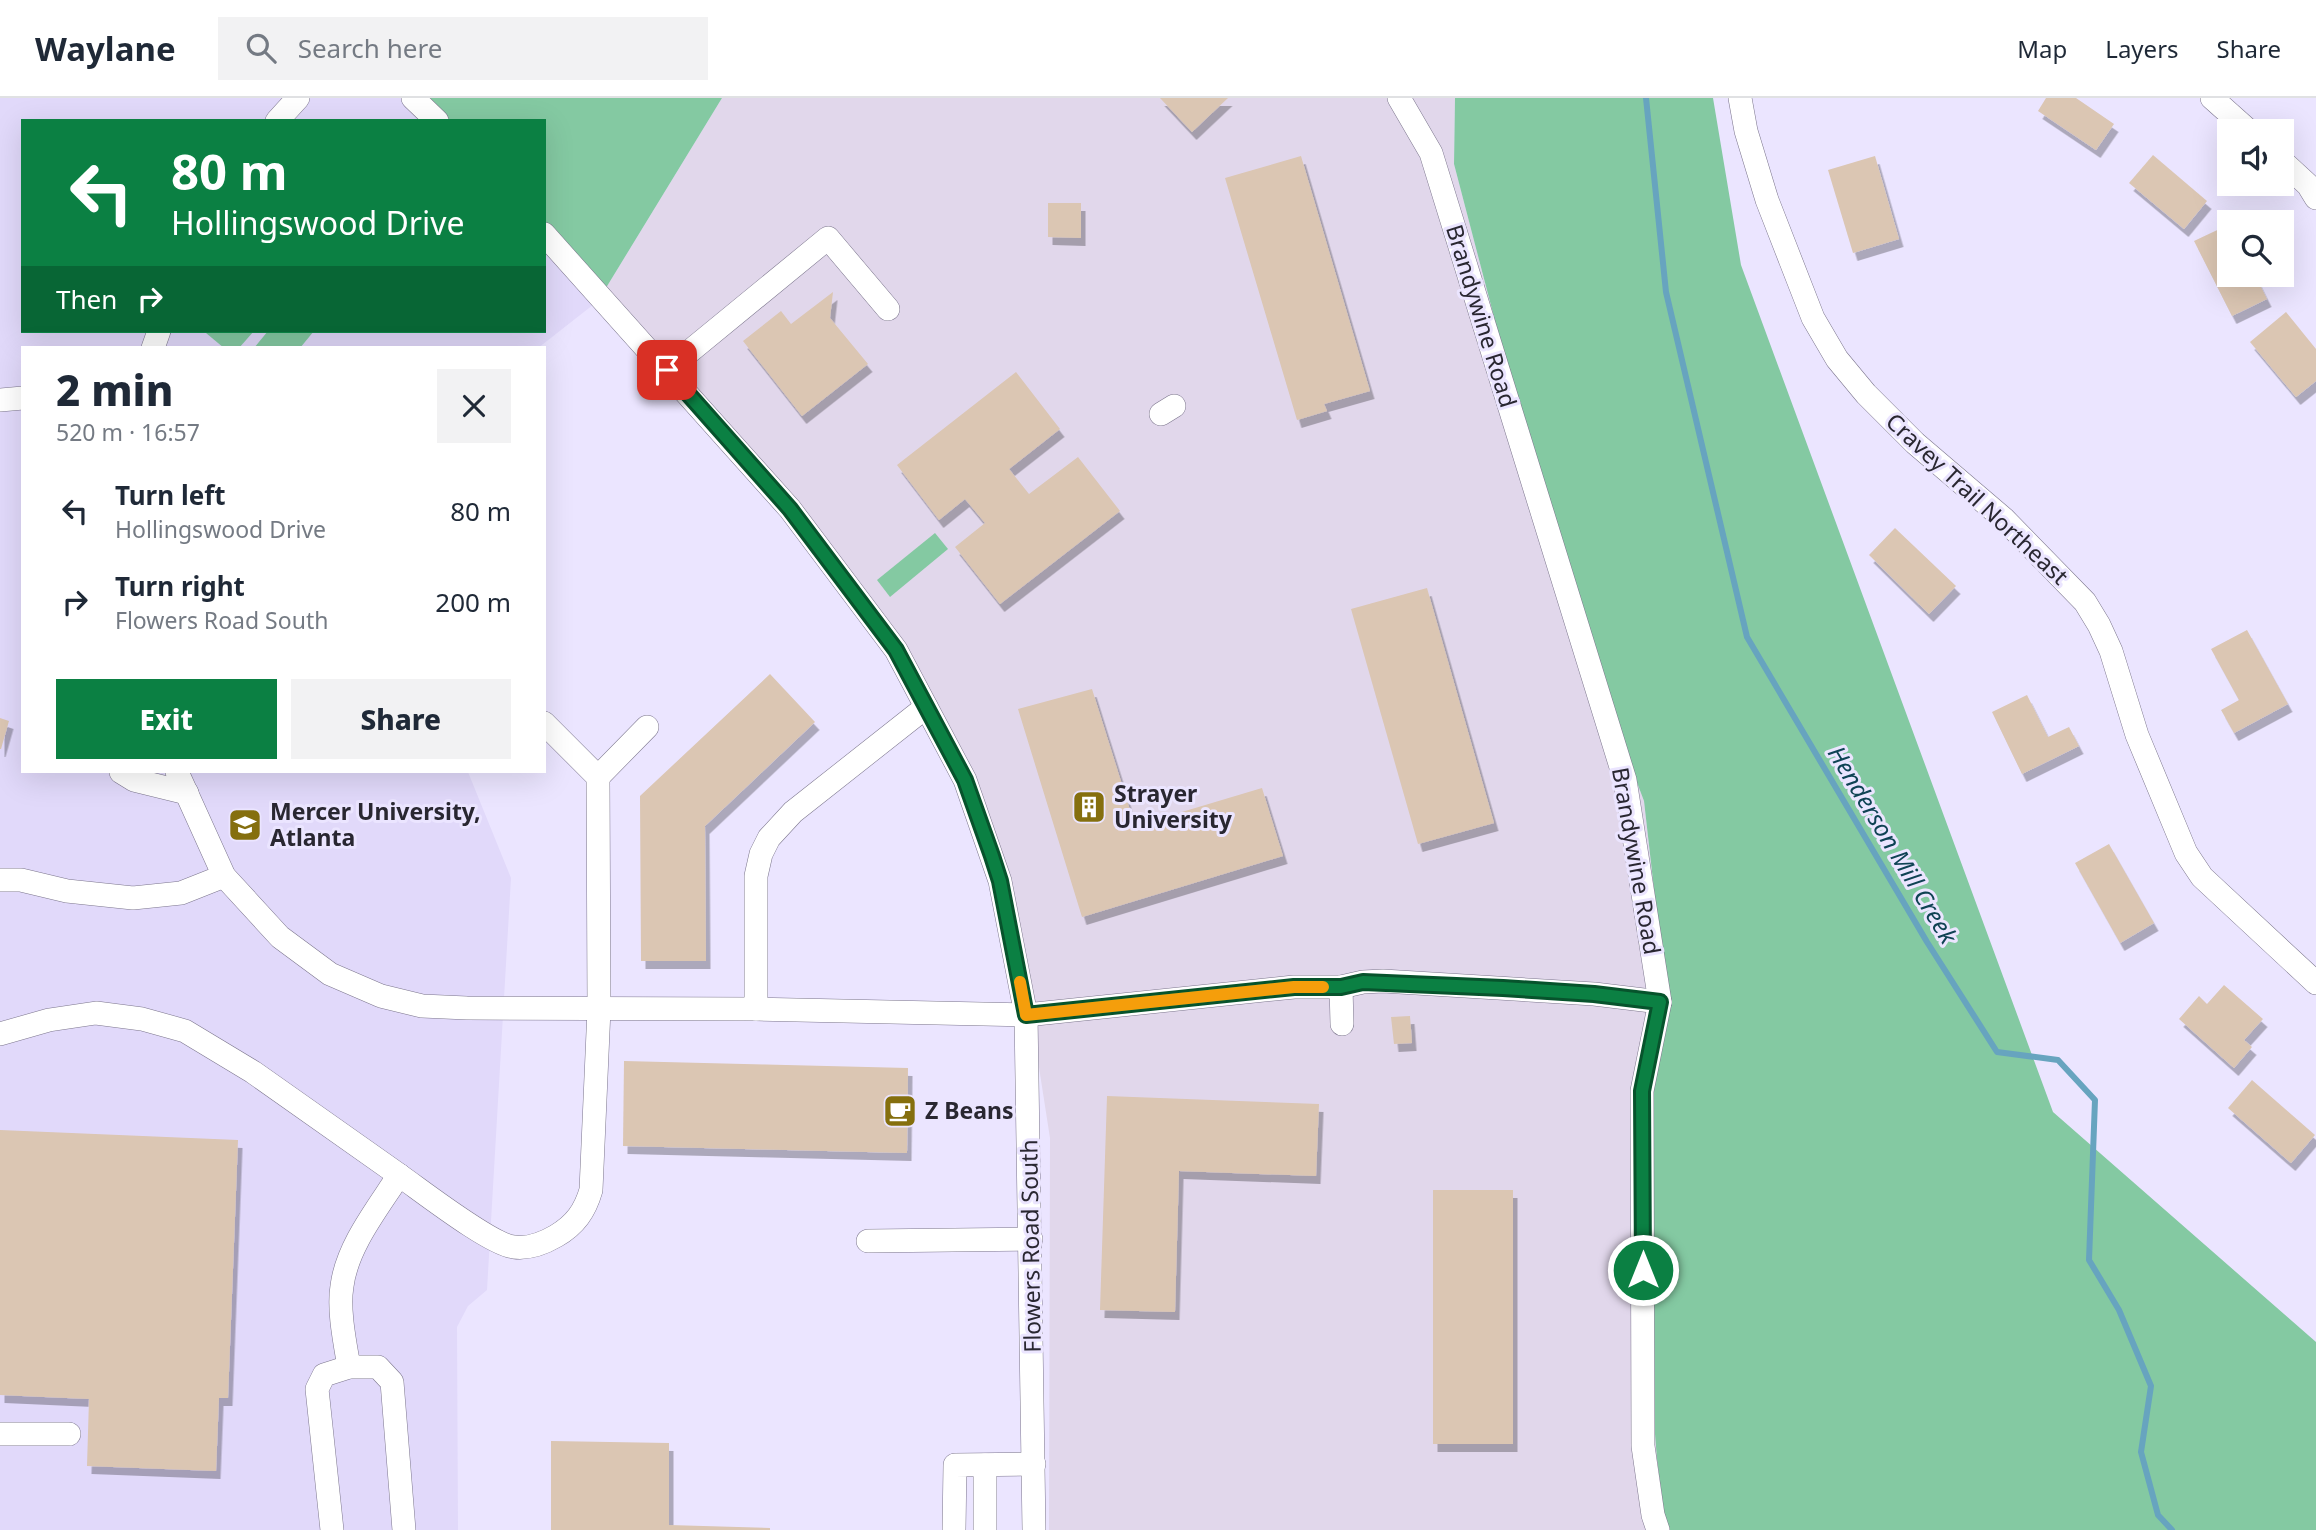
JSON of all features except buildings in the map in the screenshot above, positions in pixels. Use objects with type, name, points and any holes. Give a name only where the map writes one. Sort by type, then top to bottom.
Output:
[{"type":"street","points":[[279,119],[298,98]]},
{"type":"street","points":[[413,98],[435,119]]},
{"type":"street","name":"Brandywine Road","points":[[1399,98],[1431,153],[1625,780],[1660,1002],[1642,1091],[1643,1446],[1657,1530]]},
{"type":"street","name":"Cravey Trail Northeast","points":[[1740,98],[1746,131],[1767,200],[1814,318],[1837,359],[1866,394],[1915,443],[2004,519],[2085,602],[2111,651],[2137,735],[2186,853],[2202,877],[2316,983]]},
{"type":"street","points":[[2212,98],[2236,119]]},
{"type":"street","points":[[2294,172],[2308,185],[2316,198]]},
{"type":"street","name":"Flowers Road South","points":[[546,236],[790,509],[896,650],[965,780],[1000,881],[1026,1015],[1034,1530]]},
{"type":"street","points":[[667,370],[828,238],[888,309]]},
{"type":"street","points":[[0,400],[21,398]]},
{"type":"street","points":[[757,1009],[756,876],[761,854],[769,838],[793,812],[926,707]]},
{"type":"street","points":[[546,725],[598,777]]},
{"type":"street","points":[[0,1034],[49,1020],[96,1013],[142,1018],[185,1031],[253,1072],[485,1235],[512,1247],[530,1247],[549,1241],[568,1229],[585,1209],[591,1190],[599,1009],[598,777],[647,727]]},
{"type":"street","points":[[123,773],[134,780],[187,793]]},
{"type":"street","points":[[177,773],[224,876],[280,937],[330,974],[381,996],[422,1006],[1026,1015],[1294,987],[1341,987],[1363,982],[1409,982],[1594,994],[1660,1002]]},
{"type":"street","points":[[0,880],[22,880],[67,891],[133,898],[181,893],[224,876]]},
{"type":"street","points":[[1341,987],[1342,1024]]},
{"type":"street","points":[[349,1367],[343,1336],[341,1286],[356,1242],[399,1175]]},
{"type":"street","points":[[868,1241],[1031,1239]]},
{"type":"street","points":[[332,1530],[317,1389],[324,1375],[349,1367],[378,1367],[392,1382],[404,1530]]},
{"type":"street","points":[[0,1434],[69,1434]]},
{"type":"street","points":[[954,1530],[955,1465],[1034,1464]]},
{"type":"street","points":[[985,1465],[985,1530]]},
{"type":"shaded area","name":"Mercer University, Atlanta","points":[[0,98],[415,98],[434,119],[21,119],[21,333],[546,333],[546,243],[598,301],[541,346],[21,346],[21,773],[468,773],[511,878],[487,1290],[468,1306],[457,1327],[458,1530],[0,1530]]},
{"type":"shaded area","points":[[722,98],[1455,98],[1454,164],[1568,600],[1644,801],[1662,960],[1657,1459],[1666,1530],[1049,1530],[1050,1138],[1019,939],[926,683],[598,301]]},
{"type":"green space","points":[[415,98],[722,98],[598,301],[546,243],[546,119],[434,119]]},
{"type":"green space","points":[[1455,98],[1713,98],[1741,265],[2053,1112],[2316,1342],[2316,1530],[1666,1530],[1657,1459],[1645,1309],[1646,1088],[1662,960],[1644,801],[1568,600],[1454,164]]},
{"type":"green space","points":[[206,333],[252,333],[241,346],[222,346]]},
{"type":"green space","points":[[266,333],[312,333],[302,346],[256,346]]},
{"type":"green space","points":[[935,533],[948,549],[890,597],[877,580]]},
{"type":"waterway","name":"Henderson Mill Creek","points":[[1646,98],[1666,292],[1747,637],[1927,942],[1997,1052],[2058,1060],[2095,1100],[2089,1260],[2119,1310],[2151,1386],[2141,1452],[2158,1515],[2172,1530]]},
{"type":"slow traffic","points":[[1020,982],[1026,1015],[1294,987],[1323,987]]},
{"type":"place","name":"Strayer University","points":[[1089,807]]},
{"type":"place","name":"Mercer University, Atlanta","points":[[245,825]]},
{"type":"place","name":"Z Beans","points":[[900,1111]]},
{"type":"route","points":[[667,370],[790,509],[896,650],[965,780],[1000,881],[1026,1015],[1294,987],[1341,987],[1383,981],[1594,994],[1660,1002],[1642,1091],[1643,1270]]}]
